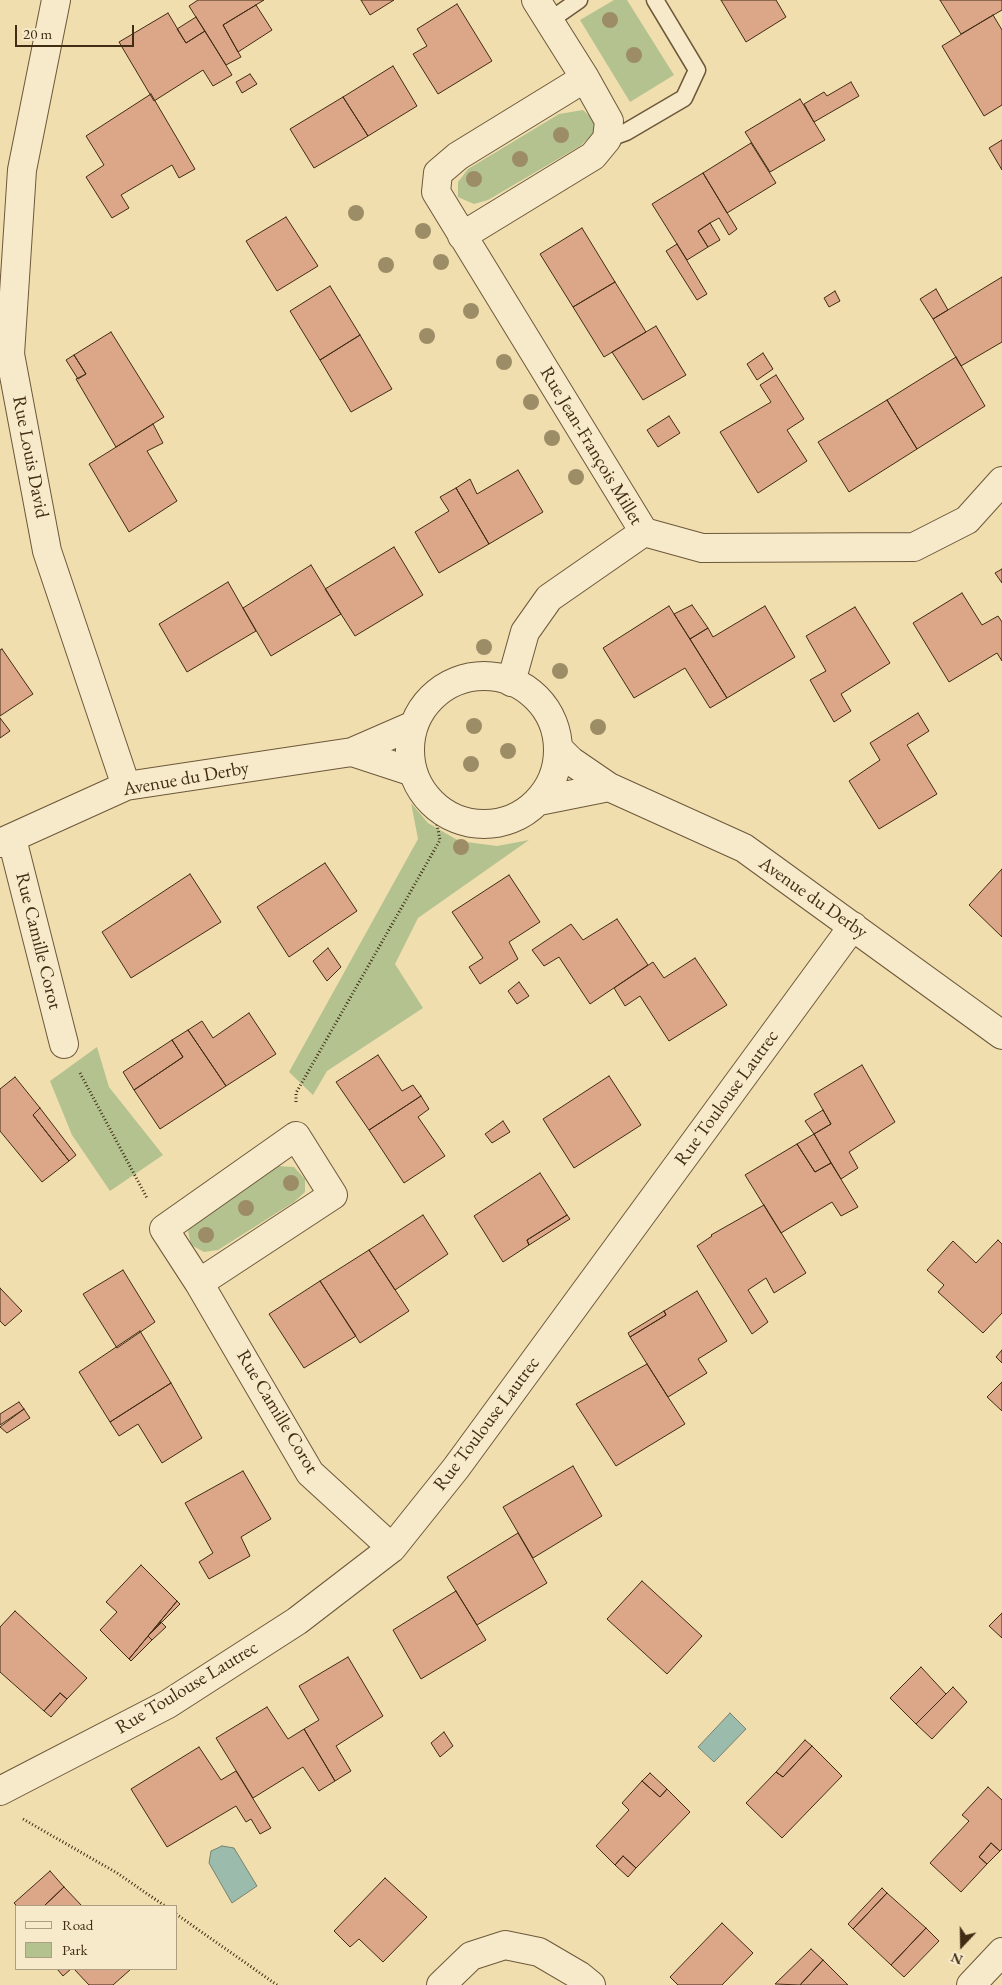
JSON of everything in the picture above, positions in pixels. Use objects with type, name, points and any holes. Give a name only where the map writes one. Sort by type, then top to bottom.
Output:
[{"type":"street","name":"Rue Louis David","points":[[56,0],[22,170],[10,354],[47,550],[126,786]]},
{"type":"street","points":[[462,236],[593,156],[607,139],[608,121],[586,78],[543,10]]},
{"type":"street","name":"Rue Jean-François Millet","points":[[586,78],[458,156],[438,173],[436,192],[644,532],[702,548],[914,547],[967,520],[1002,480]]},
{"type":"street","points":[[511,682],[525,632],[549,598],[644,532]]},
{"type":"street","points":[[482,676],[504,678],[511,682],[524,686],[540,701],[551,718],[560,750],[552,782],[539,801],[520,815],[498,823],[475,824],[453,817],[433,804],[421,789],[413,772],[410,748],[414,725],[425,705],[440,690],[460,680],[482,676]]},
{"type":"street","name":"Avenue du Derby","points":[[6,841],[126,786],[352,752],[414,725]]},
{"type":"street","name":"Avenue du Derby","points":[[560,750],[571,761],[609,787],[744,848],[1002,1035]]},
{"type":"street","name":"Avenue du Derby","points":[[352,752],[413,772]]},
{"type":"street","points":[[539,801],[609,787]]},
{"type":"street","name":"Rue Camille Corot","points":[[6,841],[64,1044]]},
{"type":"street","name":"Rue Toulouse Lautrec","points":[[0,1792],[168,1704],[298,1620],[392,1548],[456,1468],[853,926]]},
{"type":"street","points":[[164,1229],[296,1136],[333,1195],[199,1283]]},
{"type":"street","name":"Rue Camille Corot","points":[[164,1229],[199,1283],[310,1472],[392,1548]]},
{"type":"street","points":[[441,1985],[472,1956],[505,1945],[539,1952],[580,1976],[591,1985]]},
{"type":"street","points":[[971,1985],[1002,1952]]},
{"type":"lane","points":[[543,10],[579,0]]},
{"type":"lane","points":[[607,139],[626,132],[684,98],[697,70],[655,0]]},
{"type":"path","points":[[296,1136],[296,1093],[440,840],[433,804]]},
{"type":"path","points":[[64,1044],[164,1229]]},
{"type":"path","points":[[17,1815],[117,1873],[163,1905]]},
{"type":"path","points":[[178,1915],[277,1985]]},
{"type":"green space","points":[[614,0],[627,0],[674,75],[630,102],[580,20]]},
{"type":"green space","points":[[583,110],[594,120],[593,134],[580,146],[488,200],[474,204],[458,197],[458,182],[468,169],[559,114]]},
{"type":"green space","points":[[411,803],[428,823],[459,841],[497,846],[529,840],[418,918],[395,964],[423,1008],[327,1071],[313,1095],[289,1072],[418,839]]},
{"type":"green space","points":[[97,1047],[109,1087],[163,1155],[110,1191],[72,1135],[50,1081]]},
{"type":"green space","points":[[278,1166],[294,1167],[305,1179],[305,1192],[294,1202],[218,1250],[204,1252],[191,1245],[188,1231],[196,1220]]},
{"type":"shaded area","points":[[730,1713],[746,1729],[714,1762],[698,1747]]},
{"type":"shaded area","points":[[222,1846],[234,1848],[257,1886],[232,1903],[209,1863],[211,1851]]},
{"type":"building","points":[[198,0],[264,0],[223,25],[241,57],[226,65],[189,6]]},
{"type":"building","points":[[361,0],[394,0],[370,15]]},
{"type":"building","points":[[721,0],[776,0],[786,17],[746,42]]},
{"type":"building","points":[[940,0],[1002,0],[1002,10],[961,34]]},
{"type":"building","points":[[457,4],[492,61],[438,94],[413,54],[427,46],[417,29]]},
{"type":"building","points":[[256,5],[272,30],[238,52],[223,25]]},
{"type":"building","points":[[168,13],[186,43],[205,31],[232,75],[213,86],[203,70],[154,101],[119,42]]},
{"type":"building","points":[[993,15],[1002,30],[1002,105],[984,116],[942,46]]},
{"type":"building","points":[[196,17],[205,31],[186,43],[177,29]]},
{"type":"building","points":[[393,66],[417,106],[368,136],[343,97]]},
{"type":"building","points":[[250,74],[257,84],[242,93],[236,82]]},
{"type":"building","points":[[851,82],[859,96],[814,122],[804,104],[824,92],[827,96]]},
{"type":"building","points":[[151,94],[195,169],[179,178],[172,165],[121,195],[129,208],[112,218],[86,177],[104,165],[86,136]]},
{"type":"building","points":[[343,97],[368,136],[314,168],[290,129]]},
{"type":"building","points":[[800,99],[825,140],[770,172],[745,132]]},
{"type":"building","points":[[1002,140],[1002,170],[989,148]]},
{"type":"building","points":[[751,143],[776,183],[727,213],[703,173]]},
{"type":"building","points":[[703,173],[737,229],[729,235],[719,218],[710,223],[698,231],[708,247],[687,260],[652,204]]},
{"type":"building","points":[[286,217],[318,266],[277,291],[246,241]]},
{"type":"building","points":[[710,223],[720,240],[708,247],[698,231]]},
{"type":"building","points":[[582,228],[615,282],[573,307],[540,254]]},
{"type":"building","points":[[677,244],[707,294],[697,300],[666,251]]},
{"type":"building","points":[[1002,277],[1002,342],[961,366],[933,319]]},
{"type":"building","points":[[615,282],[646,332],[604,357],[573,307]]},
{"type":"building","points":[[330,286],[360,335],[320,360],[290,311]]},
{"type":"building","points":[[936,289],[948,310],[933,319],[920,299]]},
{"type":"building","points":[[835,291],[840,301],[829,307],[824,298]]},
{"type":"building","points":[[656,326],[686,375],[643,400],[612,352]]},
{"type":"building","points":[[111,332],[164,417],[116,447],[76,379],[86,374],[74,355]]},
{"type":"building","points":[[360,335],[392,389],[351,412],[320,360]]},
{"type":"building","points":[[763,353],[773,369],[757,380],[747,364]]},
{"type":"building","points":[[74,355],[86,374],[78,379],[66,360]]},
{"type":"building","points":[[956,357],[985,406],[917,449],[887,400]]},
{"type":"building","points":[[776,375],[804,419],[787,430],[807,461],[758,493],[720,432],[771,402],[760,385]]},
{"type":"building","points":[[887,400],[917,449],[849,492],[818,442]]},
{"type":"building","points":[[669,416],[680,433],[658,447],[647,430]]},
{"type":"building","points":[[153,424],[163,443],[147,451],[177,501],[129,532],[89,464]]},
{"type":"building","points":[[518,470],[543,512],[489,544],[456,488],[470,479],[477,494]]},
{"type":"building","points":[[456,488],[489,544],[439,573],[415,532],[449,511],[440,497]]},
{"type":"building","points":[[394,547],[423,595],[355,636],[325,589]]},
{"type":"building","points":[[311,565],[341,614],[271,656],[243,608]]},
{"type":"building","points":[[1002,569],[1002,583],[995,573]]},
{"type":"building","points":[[228,582],[256,631],[187,672],[159,624]]},
{"type":"building","points":[[962,593],[982,625],[998,616],[1002,622],[1002,661],[997,653],[949,682],[913,623]]},
{"type":"building","points":[[692,605],[708,628],[690,639],[674,614]]},
{"type":"building","points":[[669,606],[727,698],[710,708],[685,668],[634,698],[603,648]]},
{"type":"building","points":[[765,606],[795,657],[727,698],[690,639],[708,628],[713,637]]},
{"type":"building","points":[[855,607],[890,663],[841,694],[851,711],[834,722],[810,680],[826,671],[806,636]]},
{"type":"building","points":[[2,649],[33,694],[0,716],[0,650]]},
{"type":"building","points":[[918,713],[929,731],[907,745],[937,794],[879,829],[849,781],[880,760],[870,743]]},
{"type":"building","points":[[0,718],[10,731],[0,738]]},
{"type":"building","points":[[325,863],[357,911],[289,957],[257,907]]},
{"type":"building","points":[[1002,869],[1002,937],[969,905]]},
{"type":"building","points":[[190,874],[221,922],[131,978],[102,932]]},
{"type":"building","points":[[509,875],[540,922],[509,942],[518,959],[480,984],[469,967],[483,958],[452,912]]},
{"type":"building","points":[[617,919],[648,965],[590,1004],[559,957],[544,966],[532,950],[571,924],[583,940]]},
{"type":"building","points":[[328,948],[341,967],[327,981],[313,961]]},
{"type":"building","points":[[695,958],[727,1005],[669,1041],[640,996],[625,1006],[614,988],[653,962],[664,978]]},
{"type":"building","points":[[519,982],[529,996],[517,1004],[508,991]]},
{"type":"building","points":[[249,1013],[276,1054],[226,1086],[188,1030],[202,1021],[213,1038]]},
{"type":"building","points":[[188,1030],[226,1086],[160,1129],[134,1090],[183,1057],[172,1040]]},
{"type":"building","points":[[172,1040],[183,1057],[134,1090],[123,1072]]},
{"type":"building","points":[[378,1055],[402,1091],[413,1085],[421,1096],[369,1130],[336,1082]]},
{"type":"building","points":[[862,1065],[895,1122],[849,1152],[858,1168],[841,1179],[814,1134],[831,1124],[814,1094]]},
{"type":"building","points":[[609,1076],[641,1125],[574,1168],[543,1119]]},
{"type":"building","points":[[15,1077],[40,1108],[33,1115],[69,1161],[42,1182],[0,1131],[0,1089]]},
{"type":"building","points":[[421,1096],[429,1109],[418,1117],[445,1156],[404,1183],[369,1130]]},
{"type":"building","points":[[40,1108],[76,1155],[69,1161],[33,1115]]},
{"type":"building","points":[[823,1110],[831,1124],[814,1134],[805,1121]]},
{"type":"building","points":[[503,1121],[510,1132],[492,1143],[485,1134]]},
{"type":"building","points":[[814,1134],[831,1163],[815,1172],[797,1144]]},
{"type":"building","points":[[797,1144],[815,1172],[831,1163],[858,1207],[841,1216],[832,1202],[781,1233],[745,1175]]},
{"type":"building","points":[[540,1173],[567,1215],[527,1240],[529,1245],[503,1262],[474,1216]]},
{"type":"building","points":[[764,1205],[806,1273],[774,1293],[766,1278],[748,1290],[768,1322],[752,1334],[697,1246],[711,1235]]},
{"type":"building","points":[[423,1215],[448,1254],[395,1290],[369,1250]]},
{"type":"building","points":[[567,1215],[570,1219],[529,1245],[527,1240]]},
{"type":"building","points":[[998,1240],[1002,1244],[1002,1313],[983,1333],[938,1292],[944,1285],[927,1270],[953,1241],[976,1263]]},
{"type":"building","points":[[369,1250],[409,1311],[360,1343],[320,1281]]},
{"type":"building","points":[[123,1270],[155,1322],[117,1348],[83,1294]]},
{"type":"building","points":[[320,1281],[356,1336],[304,1368],[269,1314]]},
{"type":"building","points":[[0,1288],[22,1311],[5,1326],[0,1321]]},
{"type":"building","points":[[697,1291],[727,1341],[698,1359],[707,1373],[668,1397],[630,1337],[666,1315],[664,1311]]},
{"type":"building","points":[[664,1311],[666,1315],[630,1337],[628,1333]]},
{"type":"building","points":[[140,1331],[171,1383],[110,1422],[79,1372]]},
{"type":"building","points":[[1002,1350],[1002,1363],[996,1357]]},
{"type":"building","points":[[647,1364],[685,1424],[616,1466],[576,1404]]},
{"type":"building","points":[[1002,1382],[1002,1411],[987,1397]]},
{"type":"building","points":[[171,1383],[202,1438],[162,1463],[138,1424],[119,1436],[110,1422]]},
{"type":"building","points":[[19,1402],[24,1409],[0,1425],[0,1414]]},
{"type":"building","points":[[24,1409],[30,1418],[7,1433],[0,1427]]},
{"type":"building","points":[[573,1466],[602,1516],[533,1558],[503,1507]]},
{"type":"building","points":[[243,1471],[271,1519],[241,1537],[250,1556],[209,1579],[199,1562],[213,1553],[185,1503]]},
{"type":"building","points":[[518,1533],[547,1583],[477,1625],[447,1577]]},
{"type":"building","points":[[141,1565],[177,1601],[129,1659],[100,1630],[117,1612],[106,1602]]},
{"type":"building","points":[[642,1581],[702,1636],[667,1674],[607,1619]]},
{"type":"building","points":[[456,1591],[486,1640],[421,1679],[393,1630]]},
{"type":"building","points":[[177,1601],[180,1604],[148,1636]]},
{"type":"building","points":[[15,1611],[87,1678],[67,1699],[60,1693],[44,1711],[0,1672],[0,1627]]},
{"type":"building","points":[[1002,1613],[1002,1638],[989,1626]]},
{"type":"building","points":[[161,1622],[166,1627],[152,1640],[148,1636]]},
{"type":"building","points":[[148,1636],[152,1640],[131,1661],[129,1659]]},
{"type":"building","points":[[348,1657],[383,1716],[336,1746],[351,1771],[335,1781],[304,1729],[319,1720],[299,1686]]},
{"type":"building","points":[[921,1667],[946,1694],[916,1724],[890,1698]]},
{"type":"building","points":[[953,1687],[967,1702],[932,1739],[916,1724]]},
{"type":"building","points":[[60,1693],[67,1699],[51,1717],[44,1711]]},
{"type":"building","points":[[267,1707],[288,1739],[304,1729],[335,1781],[319,1791],[303,1767],[253,1798],[216,1738]]},
{"type":"building","points":[[444,1732],[453,1746],[440,1757],[431,1743]]},
{"type":"building","points":[[805,1740],[812,1746],[783,1777],[776,1772]]},
{"type":"building","points":[[812,1746],[842,1776],[782,1838],[746,1803],[776,1772],[783,1777]]},
{"type":"building","points":[[199,1747],[221,1780],[236,1771],[271,1828],[260,1834],[251,1819],[246,1822],[236,1806],[167,1847],[131,1789]]},
{"type":"building","points":[[650,1773],[667,1789],[660,1797],[642,1781]]},
{"type":"building","points":[[642,1781],[660,1797],[667,1789],[690,1812],[636,1868],[623,1856],[615,1865],[596,1846],[629,1810],[622,1803]]},
{"type":"building","points":[[988,1787],[1002,1800],[1002,1849],[1000,1851],[991,1843],[979,1857],[987,1864],[961,1892],[930,1863],[969,1821],[962,1815]]},
{"type":"building","points":[[991,1843],[1000,1851],[987,1864],[979,1857]]},
{"type":"building","points":[[623,1856],[636,1868],[628,1877],[615,1865]]},
{"type":"building","points":[[50,1871],[64,1887],[45,1905],[16,1905],[14,1903]]},
{"type":"building","points":[[385,1878],[427,1917],[383,1962],[359,1939],[350,1947],[334,1931]]},
{"type":"building","points":[[64,1887],[81,1905],[45,1905]]},
{"type":"building","points":[[882,1888],[887,1893],[853,1929],[848,1924]]},
{"type":"building","points":[[887,1893],[926,1928],[891,1965],[853,1929]]},
{"type":"building","points":[[722,1923],[753,1953],[722,1985],[678,1985],[670,1977]]},
{"type":"building","points":[[926,1928],[939,1941],[904,1977],[891,1965]]},
{"type":"building","points":[[811,1949],[823,1960],[800,1985],[775,1984]]},
{"type":"building","points":[[823,1960],[848,1985],[800,1985]]},
{"type":"building","points":[[58,1970],[70,1970],[63,1976]]},
{"type":"building","points":[[75,1970],[130,1970],[113,1985],[89,1985]]}]
